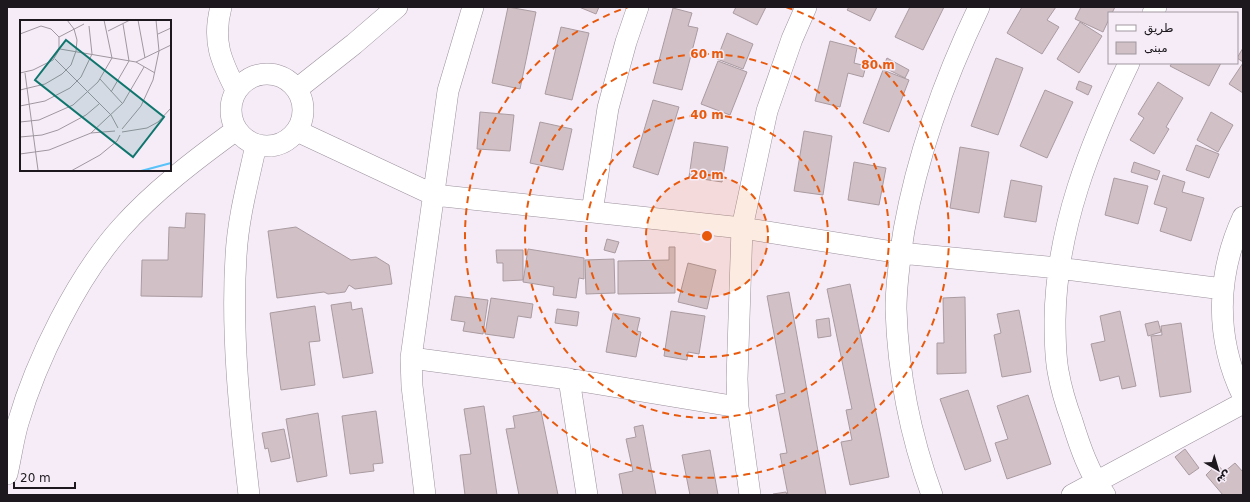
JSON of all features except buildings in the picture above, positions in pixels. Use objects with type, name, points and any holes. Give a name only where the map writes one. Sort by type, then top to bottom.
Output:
[{"type":"street","points":[[221,7],[217,24],[217,45],[222,61],[236,84],[230,110],[236,130],[244,139],[256,145],[271,146],[286,142],[297,131],[303,118],[303,102],[297,89],[281,76],[261,74],[236,84]]},
{"type":"street","points":[[297,89],[354,44],[397,7]]},
{"type":"street","points":[[425,495],[412,386],[411,358],[448,91],[473,7]]},
{"type":"street","points":[[592,212],[608,108],[626,42],[638,7]]},
{"type":"street","points":[[750,495],[738,407],[737,379],[742,228],[767,111],[792,39],[806,7]]},
{"type":"street","points":[[932,495],[920,461],[907,410],[899,364],[896,307],[900,253],[908,208],[923,148],[943,90],[979,7]]},
{"type":"street","points":[[1100,488],[1076,436],[1058,371],[1055,343],[1058,268],[1068,218],[1084,166],[1111,99],[1128,64]]},
{"type":"street","points":[[7,474],[18,423],[44,354],[62,316],[99,256],[121,228],[144,205],[193,163],[236,130]]},
{"type":"street","points":[[297,131],[434,195],[742,228],[900,253],[1058,268],[1223,289]]},
{"type":"street","points":[[249,495],[239,394],[234,288],[239,225],[256,145]]},
{"type":"street","points":[[1243,217],[1227,266],[1221,309],[1225,345],[1243,396]]},
{"type":"street","points":[[411,358],[569,379],[738,407]]},
{"type":"street","points":[[569,379],[587,495]]},
{"type":"street","points":[[1072,495],[1100,488],[1243,403]]}]
